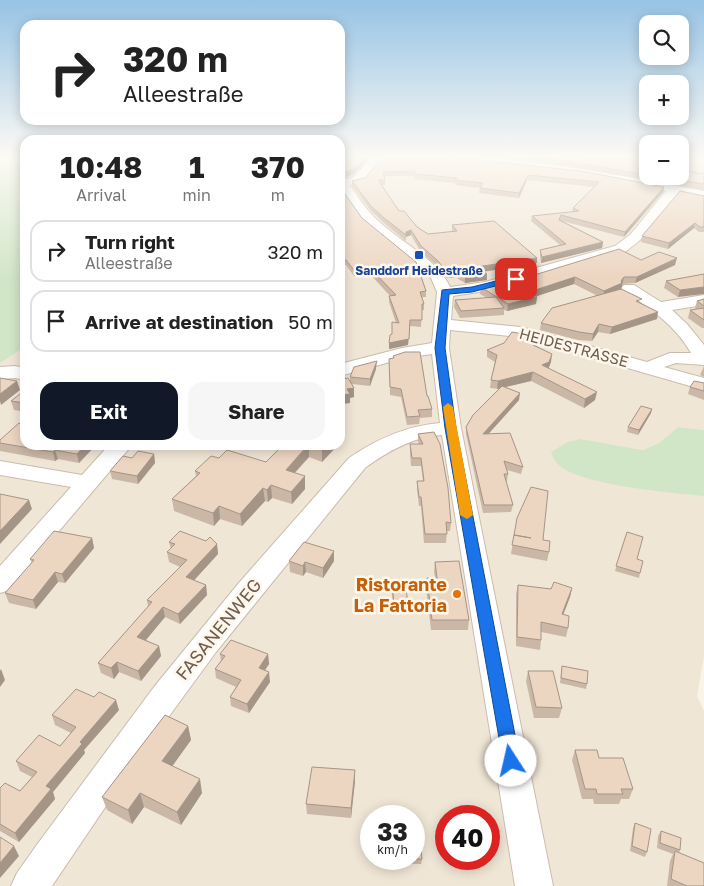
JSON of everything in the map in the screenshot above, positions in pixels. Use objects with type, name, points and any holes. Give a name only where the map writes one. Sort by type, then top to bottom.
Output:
[{"type":"street","points":[[351,197],[372,223],[438,276],[445,292],[441,336],[451,428],[534,886]]},
{"type":"street","points":[[445,292],[486,287],[620,250],[629,244],[656,209],[668,197]]},
{"type":"street","points":[[630,288],[659,307],[686,332],[695,343],[704,360]]},
{"type":"street","points":[[659,307],[704,300]]},
{"type":"street","name":"HEIDESTRASSE","points":[[345,369],[417,348],[441,336],[521,332],[704,384]]},
{"type":"street","points":[[650,368],[669,357],[679,356],[704,360]]},
{"type":"street","points":[[0,373],[20,373]]},
{"type":"street","name":"FASANENWEG","points":[[30,886],[89,800],[185,670],[253,585],[357,463],[374,450],[396,440],[430,429],[451,428]]},
{"type":"street","points":[[0,583],[116,450]]},
{"type":"street","points":[[0,468],[86,483]]},
{"type":"shaded area","points":[[345,197],[704,197],[704,430],[678,427],[659,443],[643,450],[581,439],[645,489],[704,496],[704,656],[697,696],[704,711],[704,886],[0,886],[0,363],[20,350],[20,450],[345,450]]},
{"type":"green space","points":[[0,197],[20,197],[20,350],[0,363]]},
{"type":"green space","points":[[678,427],[704,430],[704,496],[649,490],[582,477],[566,470],[555,461],[551,452],[568,442],[581,439],[643,450],[659,443]]},
{"type":"building","points":[[345,197],[347,197],[362,218],[416,262],[426,291],[420,292],[424,304],[422,304],[422,320],[410,320],[409,339],[389,343],[390,335],[392,334],[392,322],[399,323],[389,296],[396,295],[370,268],[354,270],[346,260]]},
{"type":"building","points":[[364,197],[390,197],[399,211],[404,211],[417,227],[428,234],[457,231],[452,225],[494,221],[537,258],[476,267],[487,274],[465,277],[456,271],[448,273],[421,246],[411,230],[406,232],[406,235],[384,218]]},
{"type":"building","points":[[584,197],[655,197],[625,232],[561,215],[559,220],[603,242],[542,257],[540,250],[566,244],[532,216],[579,211],[573,208]]},
{"type":"building","points":[[675,197],[704,197],[704,227],[700,227],[695,223],[669,243],[642,236]]},
{"type":"building","points":[[619,249],[641,260],[659,252],[677,258],[637,277],[624,277],[621,281],[622,283],[604,291],[575,277],[529,292],[537,297],[508,304],[481,287],[502,282],[505,284]]},
{"type":"building","points":[[704,274],[704,287],[680,290],[666,281]]},
{"type":"building","points":[[621,289],[642,299],[636,301],[658,312],[612,327],[599,324],[593,334],[541,323],[552,308]]},
{"type":"building","points":[[496,297],[504,308],[461,311],[455,300]]},
{"type":"building","points":[[704,299],[704,306],[697,301]]},
{"type":"building","points":[[704,308],[704,320],[690,310]]},
{"type":"building","points":[[512,332],[539,337],[533,345],[552,354],[549,362],[542,365],[597,392],[585,399],[533,372],[498,381],[491,380],[497,355],[487,350],[504,343]]},
{"type":"building","points":[[405,352],[420,352],[427,396],[432,409],[418,410],[420,416],[407,417],[401,389],[390,387],[389,359]]},
{"type":"building","points":[[377,361],[370,379],[350,377],[354,367]]},
{"type":"building","points":[[0,378],[17,381],[0,394]]},
{"type":"building","points":[[345,378],[348,378],[354,388],[347,389],[350,394],[345,394]]},
{"type":"building","points":[[694,381],[704,383],[704,391],[690,387]]},
{"type":"building","points":[[502,386],[520,393],[483,434],[510,433],[523,467],[504,461],[508,474],[504,474],[513,505],[484,505],[466,427],[473,415]]},
{"type":"building","points":[[20,394],[20,402],[11,401]]},
{"type":"building","points":[[641,406],[652,409],[639,430],[628,427]]},
{"type":"building","points":[[20,423],[20,446],[0,443],[0,440]]},
{"type":"building","points":[[434,432],[440,444],[448,488],[451,523],[446,522],[447,534],[425,534],[421,497],[419,497],[417,481],[424,481],[421,458],[412,458],[410,444],[423,444],[418,434]]},
{"type":"building","points":[[55,450],[81,450],[77,454]]},
{"type":"building","points":[[227,450],[266,462],[278,450],[304,450],[286,470],[305,476],[291,492],[271,485],[267,490],[263,488],[240,514],[219,506],[213,513],[172,499],[200,473],[195,471],[211,456],[219,458]]},
{"type":"building","points":[[138,451],[154,454],[137,476],[110,471],[123,456],[132,458]]},
{"type":"building","points":[[531,487],[548,491],[543,540],[550,541],[549,552],[512,545],[517,518]]},
{"type":"building","points":[[0,494],[29,500],[0,531]]},
{"type":"building","points":[[54,531],[92,538],[62,574],[55,572],[33,600],[5,593],[34,560],[30,559]]},
{"type":"building","points":[[180,531],[206,541],[210,537],[217,544],[186,577],[206,585],[178,614],[163,607],[137,637],[159,646],[138,671],[117,662],[111,668],[98,663],[152,602],[147,600],[187,560],[167,552],[175,544],[169,542]]},
{"type":"building","points":[[627,532],[643,537],[637,559],[643,561],[640,573],[616,566]]},
{"type":"building","points":[[304,542],[334,551],[323,568],[305,562],[303,566],[289,561]]},
{"type":"building","points":[[459,561],[469,620],[432,620],[427,578],[437,578],[435,562]]},
{"type":"building","points":[[554,582],[572,588],[562,614],[569,616],[568,628],[541,622],[541,640],[517,637],[518,585],[551,589]]},
{"type":"building","points":[[392,583],[405,583],[408,603],[394,604]]},
{"type":"building","points":[[231,640],[268,654],[259,668],[269,672],[247,704],[230,697],[241,680],[215,669],[225,656],[220,654]]},
{"type":"building","points":[[562,666],[588,671],[587,684],[561,678]]},
{"type":"building","points":[[528,671],[553,671],[562,708],[536,707]]},
{"type":"building","points":[[76,689],[94,697],[99,692],[116,700],[46,786],[51,789],[15,833],[0,824],[0,788],[5,783],[20,791],[37,772],[16,761],[39,735],[60,746],[76,727],[52,715]]},
{"type":"building","points":[[165,715],[188,726],[162,761],[200,779],[177,812],[140,793],[128,810],[102,797]]},
{"type":"building","points":[[575,750],[597,750],[599,758],[623,758],[633,789],[621,789],[623,794],[597,794],[596,789],[585,789]]},
{"type":"building","points":[[312,767],[355,770],[351,808],[306,804]]},
{"type":"building","points":[[635,823],[651,829],[647,852],[632,846]]},
{"type":"building","points":[[661,831],[681,838],[680,850],[660,843]]},
{"type":"building","points":[[0,837],[14,846],[0,863]]},
{"type":"building","points":[[675,851],[704,863],[704,886],[687,886],[671,879]]},
{"type":"slow traffic","points":[[448,407],[467,515]]},
{"type":"place","name":"Sanddorf Heidestraße","points":[[419,255]]},
{"type":"place","name":"Ristorante La Fattoria","points":[[457,594]]},
{"type":"route","points":[[511,761],[451,428],[440,348],[445,292],[472,290],[516,279]]}]
